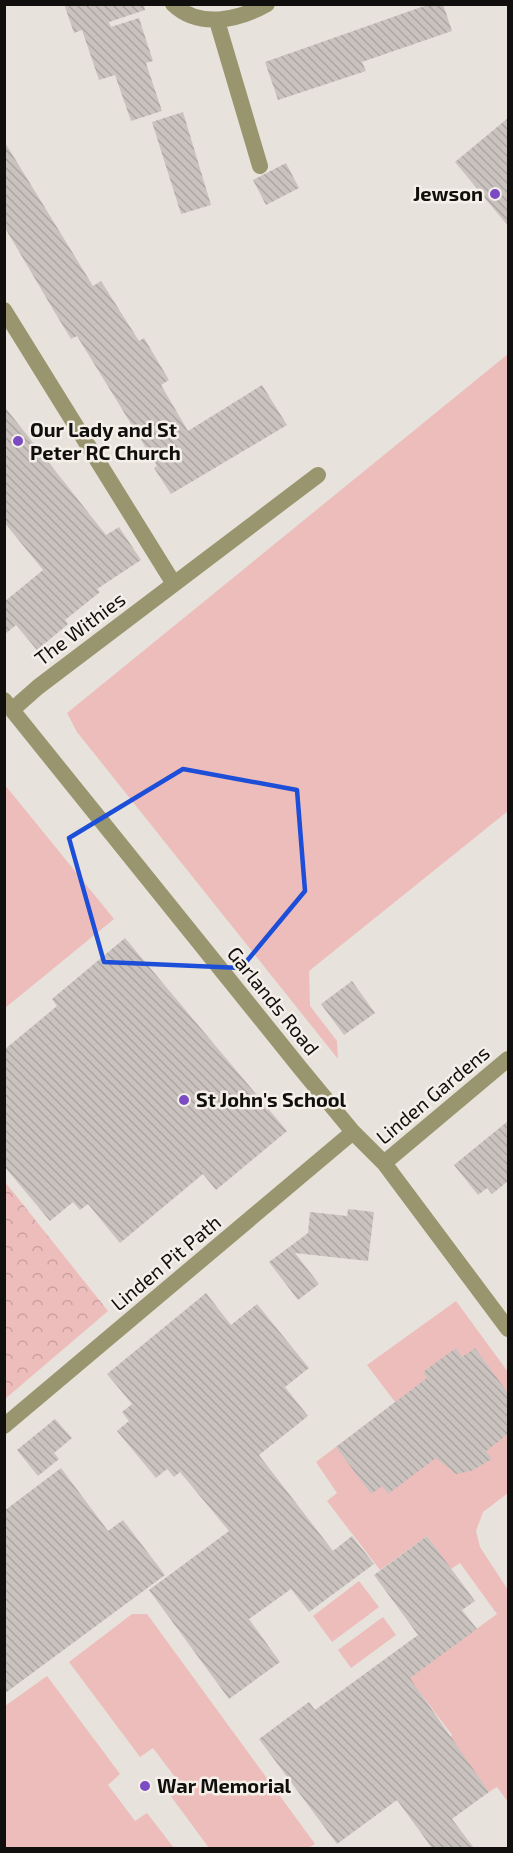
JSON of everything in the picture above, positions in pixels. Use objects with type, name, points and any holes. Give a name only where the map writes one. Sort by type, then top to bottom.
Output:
[{"type":"street","points":[[172,4],[182,13],[217,21],[251,13],[267,4]]},
{"type":"street","points":[[217,21],[260,166]]},
{"type":"street","points":[[4,310],[174,584]]},
{"type":"street","name":"The Withies","points":[[8,705],[318,475]]},
{"type":"street","name":"Garlands Road","points":[[8,705],[353,1131],[384,1163],[508,1329]]},
{"type":"street","name":"Linden Gardens","points":[[384,1163],[508,1059]]},
{"type":"street","name":"Linden Pit Path","points":[[4,1426],[210,1255],[353,1131]]},
{"type":"highlighted area","points":[[183,769],[297,790],[305,891],[241,968],[104,962],[69,838]]},
{"type":"green space","points":[[508,354],[508,811],[309,971],[310,1006],[337,1041],[338,1059],[77,732],[67,713]]},
{"type":"green space","points":[[5,785],[114,919],[5,1008]]},
{"type":"green space","points":[[5,1182],[108,1311],[4,1399]]},
{"type":"green space","points":[[456,1301],[508,1372],[508,1493],[483,1512],[476,1531],[480,1547],[508,1590],[508,1802],[497,1787],[489,1792],[449,1738],[452,1735],[409,1678],[497,1614],[460,1563],[451,1569],[427,1536],[380,1570],[327,1501],[337,1493],[316,1462],[395,1402],[367,1365]]},
{"type":"green space","points":[[359,1581],[379,1607],[332,1642],[313,1616]]},
{"type":"green space","points":[[132,1614],[147,1614],[315,1844],[308,1848],[209,1848],[170,1795],[181,1785],[153,1748],[140,1757],[69,1662]]},
{"type":"green space","points":[[383,1617],[396,1635],[351,1668],[338,1650]]},
{"type":"green space","points":[[47,1676],[120,1774],[108,1785],[135,1821],[147,1813],[174,1848],[5,1848],[5,1706]]},
{"type":"building","points":[[64,4],[144,4],[145,10],[109,22],[111,27],[139,18],[153,61],[146,63],[162,111],[131,121],[115,75],[99,80],[82,30],[74,33]]},
{"type":"building","points":[[430,4],[443,4],[452,31],[362,62],[366,71],[278,100],[265,62]]},
{"type":"building","points":[[183,112],[211,205],[181,214],[152,122]]},
{"type":"building","name":"Jewson","points":[[508,118],[508,226],[455,162]]},
{"type":"building","points":[[4,141],[93,286],[101,281],[139,341],[144,338],[169,380],[161,385],[188,431],[262,385],[287,425],[171,494],[154,468],[157,466],[77,336],[71,339],[4,226]]},
{"type":"building","points":[[286,163],[299,188],[266,205],[253,180]]},
{"type":"building","points":[[4,406],[106,535],[119,527],[141,560],[97,589],[100,592],[65,620],[68,624],[37,650],[16,625],[4,635],[4,602],[43,570],[4,522]]},
{"type":"building","points":[[125,938],[287,1131],[216,1190],[203,1174],[120,1243],[88,1204],[80,1210],[73,1202],[50,1221],[4,1166],[4,1050],[57,1006],[52,999]]},
{"type":"building","points":[[352,981],[375,1013],[344,1035],[321,1004]]},
{"type":"building","points":[[508,1121],[508,1181],[492,1194],[487,1188],[478,1195],[454,1165]]},
{"type":"building","points":[[348,1209],[374,1212],[368,1261],[295,1253],[319,1284],[298,1300],[269,1262],[308,1233],[310,1212],[347,1216]]},
{"type":"building","points":[[206,1293],[231,1325],[257,1304],[309,1368],[285,1387],[308,1416],[259,1455],[333,1551],[352,1536],[374,1564],[309,1612],[291,1589],[249,1619],[280,1662],[229,1699],[149,1590],[229,1531],[180,1472],[174,1477],[167,1469],[156,1478],[117,1431],[129,1421],[122,1412],[132,1404],[107,1374]]},
{"type":"building","points":[[456,1348],[462,1357],[475,1348],[508,1393],[508,1434],[486,1451],[492,1459],[471,1471],[456,1474],[436,1458],[388,1494],[382,1486],[371,1494],[336,1447],[427,1378],[423,1372]]},
{"type":"building","points":[[55,1419],[72,1438],[54,1453],[59,1459],[38,1476],[17,1450]]},
{"type":"building","points":[[61,1468],[108,1531],[123,1520],[165,1575],[4,1694],[4,1511]]},
{"type":"building","points":[[427,1536],[475,1601],[462,1610],[477,1629],[410,1678],[489,1792],[452,1819],[474,1848],[432,1848],[397,1800],[337,1844],[259,1739],[309,1702],[315,1710],[418,1635],[374,1575]]},
{"type":"place","name":"Jewson","points":[[495,194]]},
{"type":"place","name":"Our Lady and St Peter RC Church","points":[[18,441]]},
{"type":"place","name":"St John's School","points":[[184,1100]]},
{"type":"place","name":"War Memorial","points":[[145,1786]]}]
